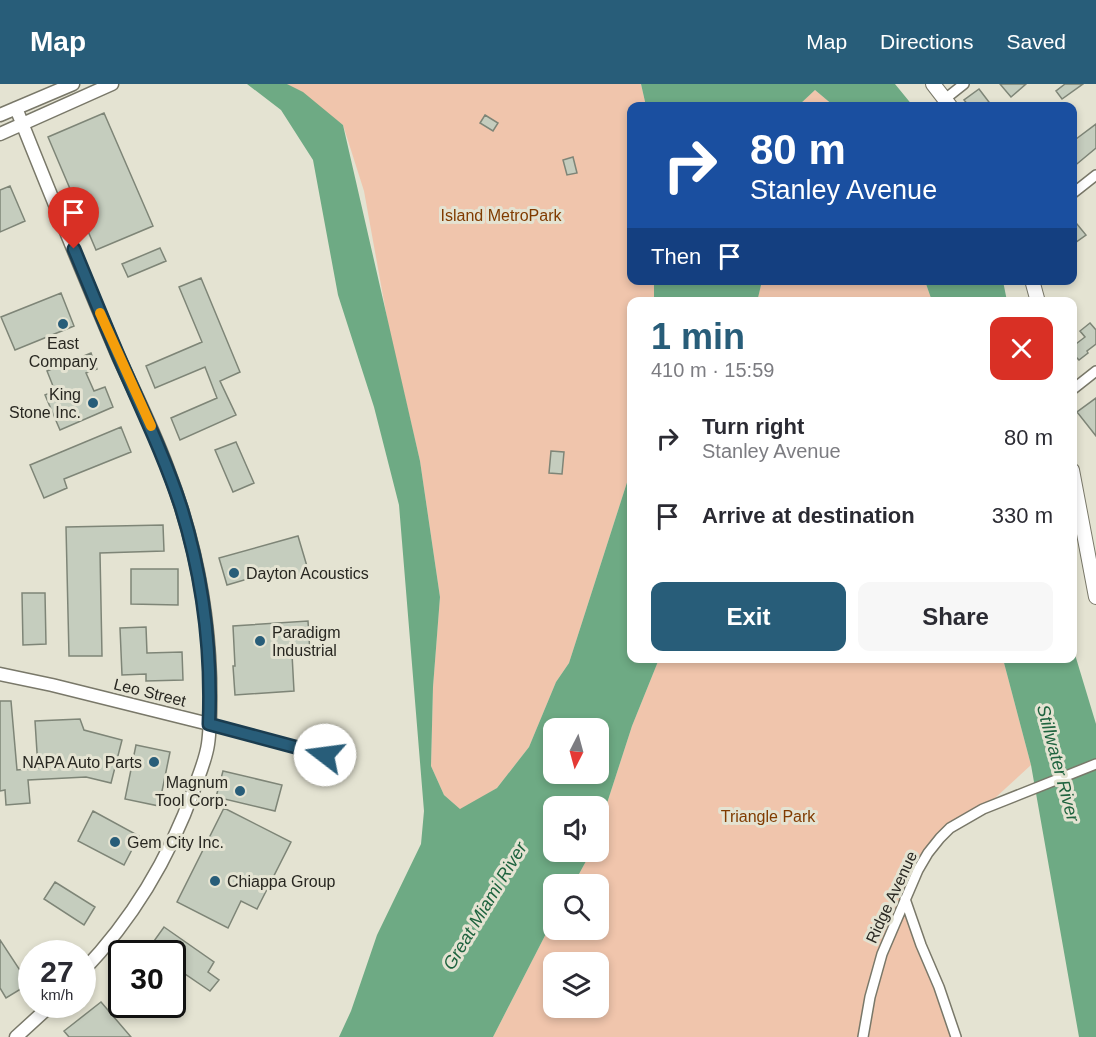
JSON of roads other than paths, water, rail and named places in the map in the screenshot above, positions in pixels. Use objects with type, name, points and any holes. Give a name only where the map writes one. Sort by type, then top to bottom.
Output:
[{"type":"main road","points":[[933,84],[946,102]]},
{"type":"main road","points":[[1077,493],[1094,570],[1096,597]]},
{"type":"street","points":[[0,115],[73,84]]},
{"type":"street","points":[[0,134],[112,84]]},
{"type":"street","points":[[948,102],[964,84]]},
{"type":"street","points":[[16,108],[118,356],[168,468],[191,542],[206,627],[209,662],[208,745],[196,782],[169,848],[141,897],[96,956]]},
{"type":"street","points":[[1077,190],[1096,175]]},
{"type":"street","points":[[1077,386],[1096,371]]},
{"type":"street","name":"Leo Street","points":[[0,674],[209,724],[325,755]]},
{"type":"street","name":"Ridge Avenue","points":[[863,1037],[870,997],[882,954],[918,870],[940,838],[950,828],[983,809],[1096,764]]},
{"type":"street","points":[[904,899],[956,1037]]},
{"type":"street","points":[[16,1037],[37,1018]]},
{"type":"water","name":"Great Miami River","points":[[247,84],[287,84],[303,92],[343,125],[420,461],[440,597],[433,687],[431,766],[444,795],[460,809],[497,788],[529,747],[556,682],[569,663],[627,482],[627,663],[657,663],[632,726],[609,797],[543,796],[543,862],[586,862],[579,874],[543,874],[543,940],[493,1037],[339,1037],[351,1011],[377,935],[421,844],[424,811],[399,505],[374,407],[338,295],[313,160],[281,110]]},
{"type":"water","points":[[641,84],[895,84],[910,102],[829,102],[815,90],[802,102],[645,102]]},
{"type":"water","points":[[654,285],[761,285],[758,297],[654,297]]},
{"type":"water","points":[[926,285],[1004,285],[1006,297],[931,297]]},
{"type":"water","name":"Stillwater River","points":[[1077,661],[1096,724],[1096,1037],[1079,1037],[1031,765],[1004,663]]},
{"type":"place","name":"East Company","points":[[63,324]]},
{"type":"place","name":"King Stone Inc.","points":[[93,403]]},
{"type":"place","name":"Dayton Acoustics","points":[[234,573]]},
{"type":"place","name":"Paradigm Industrial","points":[[260,641]]},
{"type":"place","name":"NAPA Auto Parts","points":[[154,762]]},
{"type":"place","name":"Magnum Tool Corp.","points":[[240,791]]},
{"type":"place","name":"Gem City Inc.","points":[[115,842]]},
{"type":"place","name":"Chiappa Group","points":[[215,881]]},
{"type":"park label","name":"Island MetroPark","points":[[501,215]]},
{"type":"park label","name":"Triangle Park","points":[[768,816]]}]
